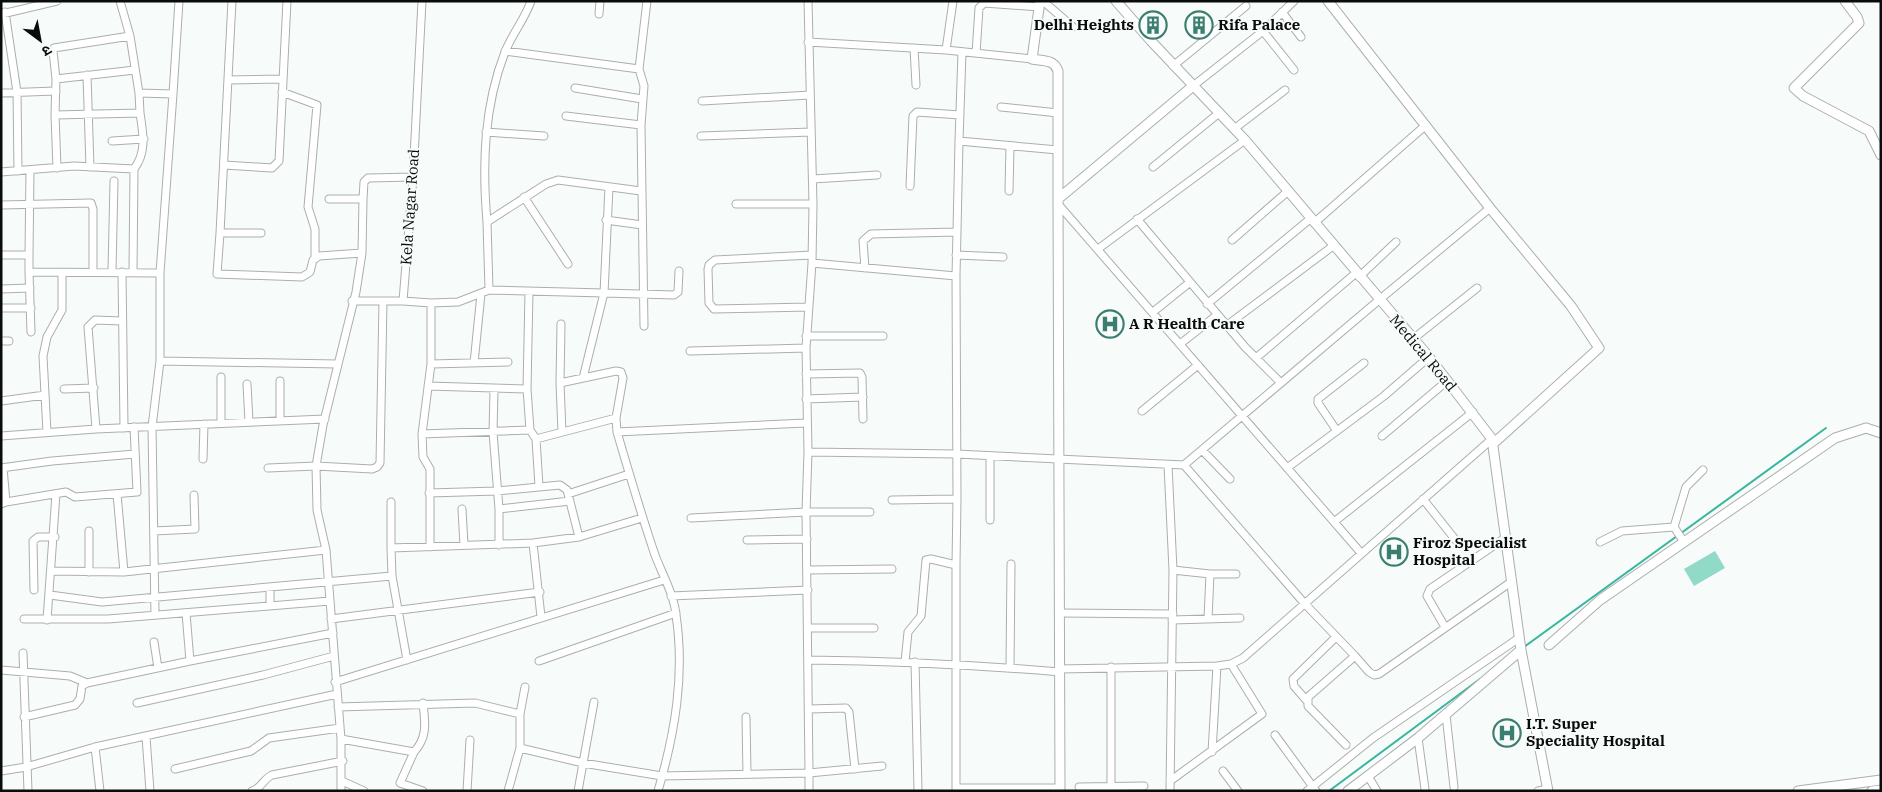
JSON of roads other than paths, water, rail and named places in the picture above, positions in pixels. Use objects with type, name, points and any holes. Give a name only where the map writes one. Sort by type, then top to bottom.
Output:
[{"type":"street","points":[[18,171],[17,92],[3,13],[57,1]]},
{"type":"street","points":[[120,1],[130,36],[144,139],[141,160],[134,169],[133,271]]},
{"type":"street","points":[[155,615],[152,427],[160,361],[160,273],[179,1]]},
{"type":"street","points":[[232,1],[217,274],[302,277],[310,272],[315,258],[315,228],[308,207],[317,105],[282,92]]},
{"type":"street","points":[[224,165],[272,168],[276,166],[287,1]]},
{"type":"street","name":"Kela Nagar Road","points":[[403,301],[413,178],[422,1]]},
{"type":"street","points":[[489,290],[484,185],[486,132],[497,77],[505,51],[531,1]]},
{"type":"street","points":[[599,14],[600,1]]},
{"type":"street","points":[[644,326],[641,125],[644,86],[639,69],[647,1]]},
{"type":"street","points":[[808,1],[814,204],[812,263],[806,336],[809,791]]},
{"type":"street","points":[[946,50],[953,1]]},
{"type":"street","name":"Medical Road","points":[[1116,1],[1173,66],[1244,140],[1429,357],[1473,412],[1493,441],[1519,638],[1548,790]]},
{"type":"street","points":[[1058,202],[1193,86],[1262,31],[1294,1]]},
{"type":"street","points":[[808,660],[915,662],[955,667],[1060,670],[1111,667],[1217,666],[1231,664],[1243,658],[1423,499],[1493,441],[1599,348],[1571,306],[1490,208],[1328,1]]},
{"type":"street","points":[[1845,1],[1857,17],[1858,23],[1794,88],[1803,96],[1868,131],[1881,154]]},
{"type":"street","points":[[976,53],[979,8],[984,3],[1040,3],[1073,27]]},
{"type":"street","points":[[1032,60],[1040,3]]},
{"type":"street","points":[[1173,66],[1246,6]]},
{"type":"street","points":[[1282,12],[1301,37]]},
{"type":"street","points":[[1262,31],[1294,70]]},
{"type":"street","points":[[58,168],[55,115],[56,79],[52,51],[58,46],[130,36]]},
{"type":"street","points":[[808,42],[946,50],[1051,62],[1056,66],[1058,112],[1060,789],[956,789],[956,255],[962,52]]},
{"type":"street","points":[[914,48],[916,85]]},
{"type":"street","points":[[505,51],[639,69]]},
{"type":"street","points":[[56,79],[135,70]]},
{"type":"street","points":[[87,75],[90,167]]},
{"type":"street","points":[[228,80],[283,79]]},
{"type":"street","points":[[575,88],[642,100]]},
{"type":"street","points":[[1234,129],[1285,90]]},
{"type":"street","points":[[1,93],[56,92]]},
{"type":"street","points":[[139,93],[173,94]]},
{"type":"street","points":[[702,101],[810,95]]},
{"type":"street","points":[[1001,107],[1058,112]]},
{"type":"street","points":[[55,115],[88,112],[140,113]]},
{"type":"street","points":[[910,186],[912,116],[917,112],[960,115]]},
{"type":"street","points":[[1153,167],[1219,113]]},
{"type":"street","points":[[566,116],[641,125]]},
{"type":"street","points":[[1208,304],[1312,221],[1426,125]]},
{"type":"street","points":[[486,132],[544,136]]},
{"type":"street","points":[[702,136],[811,132]]},
{"type":"street","points":[[112,141],[144,139]]},
{"type":"street","points":[[1098,249],[1244,140]]},
{"type":"street","points":[[959,141],[1058,150]]},
{"type":"street","points":[[1009,191],[1010,146]]},
{"type":"street","points":[[1,172],[90,167],[134,169]]},
{"type":"street","points":[[30,170],[29,272],[31,332]]},
{"type":"street","points":[[813,179],[877,175]]},
{"type":"street","points":[[342,791],[341,739],[326,550],[317,510],[316,466],[362,254],[364,182],[368,178],[413,178]]},
{"type":"street","points":[[487,222],[524,197],[546,184],[558,180],[641,191]]},
{"type":"street","points":[[112,271],[114,181]]},
{"type":"street","points":[[583,378],[604,293],[609,187]]},
{"type":"street","points":[[1232,240],[1287,192]]},
{"type":"street","points":[[524,197],[568,264]]},
{"type":"street","points":[[328,199],[363,200]]},
{"type":"street","points":[[1,205],[31,206],[91,202],[94,209],[93,272]]},
{"type":"street","points":[[1058,202],[1361,553]]},
{"type":"street","points":[[736,204],[814,204]]},
{"type":"street","points":[[808,452],[956,454],[1184,465],[1490,208]]},
{"type":"street","points":[[1137,219],[1226,326],[1281,383]]},
{"type":"street","points":[[606,220],[642,225]]},
{"type":"street","points":[[865,268],[863,241],[871,234],[957,232]]},
{"type":"street","points":[[220,233],[261,233]]},
{"type":"street","points":[[1256,358],[1396,242]]},
{"type":"street","points":[[1226,326],[1333,246]]},
{"type":"street","points":[[315,258],[362,254]]},
{"type":"street","points":[[809,307],[714,309],[709,303],[708,269],[711,262],[715,260],[812,254]]},
{"type":"street","points":[[1,255],[29,256]]},
{"type":"street","points":[[956,255],[1003,257]]},
{"type":"street","points":[[812,263],[956,276]]},
{"type":"street","points":[[29,272],[133,271],[160,273]]},
{"type":"street","points":[[352,301],[458,302],[489,290],[676,294],[679,271]]},
{"type":"street","points":[[122,272],[124,428]]},
{"type":"street","points":[[47,432],[45,344],[51,327],[62,310],[62,273]]},
{"type":"street","points":[[1153,312],[1189,282]]},
{"type":"street","points":[[1,289],[30,288]]},
{"type":"street","points":[[1413,339],[1477,288]]},
{"type":"street","points":[[528,292],[527,390],[530,430],[536,439],[539,486]]},
{"type":"street","points":[[474,363],[481,294]]},
{"type":"street","points":[[268,468],[316,466],[372,469],[380,463],[383,301]]},
{"type":"street","points":[[430,547],[430,469],[423,456],[422,434],[431,364],[431,303]]},
{"type":"street","points":[[1,308],[31,308]]},
{"type":"street","points":[[1180,344],[1217,315]]},
{"type":"street","points":[[96,429],[88,327],[95,320],[122,321]]},
{"type":"street","points":[[561,324],[560,382],[562,432]]},
{"type":"street","points":[[806,336],[883,336]]},
{"type":"street","points":[[690,350],[806,348]]},
{"type":"street","points":[[1287,468],[1337,431],[1429,357]]},
{"type":"street","points":[[160,361],[337,364]]},
{"type":"street","points":[[431,364],[508,362]]},
{"type":"street","points":[[1337,431],[1318,403],[1318,399],[1364,363]]},
{"type":"street","points":[[1142,411],[1198,365]]},
{"type":"street","points":[[560,382],[616,371],[621,372],[623,378],[616,418],[617,432],[642,518],[671,596],[676,614],[680,652],[675,722],[658,791]]},
{"type":"street","points":[[806,374],[860,373],[862,377],[863,419]]},
{"type":"street","points":[[221,377],[221,423]]},
{"type":"street","points":[[280,381],[280,420]]},
{"type":"street","points":[[1382,436],[1447,381]]},
{"type":"street","points":[[247,384],[248,422]]},
{"type":"street","points":[[428,386],[527,390]]},
{"type":"street","points":[[64,389],[94,388]]},
{"type":"street","points":[[494,390],[493,432],[500,545]]},
{"type":"street","points":[[1,401],[45,395]]},
{"type":"street","points":[[806,399],[863,397]]},
{"type":"street","points":[[1334,522],[1473,412]]},
{"type":"street","points":[[536,439],[616,418]]},
{"type":"street","points":[[1,436],[134,427],[325,419]]},
{"type":"street","points":[[617,432],[806,423]]},
{"type":"street","points":[[203,459],[204,424]]},
{"type":"street","points":[[134,427],[138,490],[133,494],[75,497],[66,492],[4,503],[2,468],[52,460],[135,454]]},
{"type":"street","points":[[1549,645],[1600,600],[1835,438],[1866,428],[1881,433]]},
{"type":"street","points":[[422,434],[530,430]]},
{"type":"street","points":[[1202,450],[1230,479]]},
{"type":"street","points":[[990,456],[990,520]]},
{"type":"street","points":[[1168,465],[1173,570],[1170,791]]},
{"type":"street","points":[[1184,465],[1305,604],[1374,675],[1379,674],[1511,582]]},
{"type":"street","points":[[1684,542],[1674,526],[1686,486],[1703,470]]},
{"type":"street","points":[[499,509],[569,498],[629,474]]},
{"type":"street","points":[[429,493],[498,491],[539,486],[564,486],[579,537]]},
{"type":"street","points":[[47,620],[55,537],[56,494]]},
{"type":"street","points":[[116,494],[124,572]]},
{"type":"street","points":[[154,531],[195,529],[194,495]]},
{"type":"street","points":[[892,500],[957,499]]},
{"type":"street","points":[[1423,499],[1458,543]]},
{"type":"street","points":[[391,502],[392,576],[407,660]]},
{"type":"street","points":[[462,509],[464,546]]},
{"type":"street","points":[[691,518],[806,512],[870,512]]},
{"type":"street","points":[[391,548],[532,543],[579,537],[642,518]]},
{"type":"street","points":[[1600,542],[1622,531],[1674,526]]},
{"type":"street","points":[[89,531],[89,572]]},
{"type":"street","points":[[34,590],[33,541],[38,537],[55,537]]},
{"type":"street","points":[[1445,627],[1427,596],[1430,589],[1505,538]]},
{"type":"street","points":[[747,540],[807,539]]},
{"type":"street","points":[[532,543],[540,592],[541,616]]},
{"type":"street","points":[[52,571],[124,572],[155,570],[326,550]]},
{"type":"street","points":[[905,662],[908,632],[921,616],[926,560],[931,559],[956,565]]},
{"type":"street","points":[[1010,668],[1011,564]]},
{"type":"street","points":[[808,570],[892,569]]},
{"type":"street","points":[[1173,570],[1210,574],[1236,574]]},
{"type":"street","points":[[1208,619],[1210,574]]},
{"type":"street","points":[[50,595],[102,602],[392,576]]},
{"type":"street","points":[[335,682],[541,616],[664,580]]},
{"type":"street","points":[[270,588],[270,605]]},
{"type":"street","points":[[671,596],[808,590]]},
{"type":"street","points":[[331,619],[540,592]]},
{"type":"street","points":[[24,619],[47,620],[155,615],[330,601]]},
{"type":"street","points":[[186,613],[190,661]]},
{"type":"street","points":[[1060,613],[1208,619],[1240,618]]},
{"type":"street","points":[[539,661],[676,614]]},
{"type":"street","points":[[808,628],[874,628]]},
{"type":"street","points":[[24,717],[75,705],[80,699],[82,686],[87,684],[190,661],[332,634]]},
{"type":"street","points":[[1336,637],[1293,678],[1294,686],[1307,701],[1308,706],[1346,745]]},
{"type":"street","points":[[1275,735],[1312,790],[1373,738],[1519,638]]},
{"type":"street","points":[[154,642],[158,668]]},
{"type":"street","points":[[1348,791],[1418,738],[1521,650]]},
{"type":"street","points":[[23,653],[28,791]]},
{"type":"street","points":[[137,703],[264,675],[334,656]]},
{"type":"street","points":[[1307,701],[1308,697],[1355,656]]},
{"type":"street","points":[[915,662],[918,791]]},
{"type":"street","points":[[1170,781],[1262,714],[1231,664]]},
{"type":"street","points":[[1212,752],[1217,666]]},
{"type":"street","points":[[1110,788],[1111,667]]},
{"type":"street","points":[[1,670],[70,676],[87,684]]},
{"type":"street","points":[[508,791],[520,748],[520,714],[525,687]]},
{"type":"street","points":[[1,771],[26,767],[95,747],[337,694]]},
{"type":"street","points":[[338,707],[474,702],[520,714]]},
{"type":"street","points":[[578,791],[594,702]]},
{"type":"street","points":[[423,703],[425,732],[421,744],[414,752],[399,787],[423,791]]},
{"type":"street","points":[[809,709],[846,708],[849,712],[855,769]]},
{"type":"street","points":[[1446,715],[1454,787]]},
{"type":"street","points":[[746,717],[747,774]]},
{"type":"street","points":[[175,768],[251,751],[269,738],[340,728]]},
{"type":"street","points":[[146,737],[150,791]]},
{"type":"street","points":[[1418,738],[1425,789]]},
{"type":"street","points":[[341,739],[414,752]]},
{"type":"street","points":[[467,791],[470,740]]},
{"type":"street","points":[[95,747],[100,791]]},
{"type":"street","points":[[520,748],[583,763],[662,776],[809,773],[882,766]]},
{"type":"street","points":[[252,791],[260,788],[265,780],[272,775],[342,761]]},
{"type":"street","points":[[1223,771],[1238,791]]},
{"type":"street","points":[[1368,776],[1377,791]]},
{"type":"street","points":[[1798,791],[1881,780]]},
{"type":"street","points":[[342,781],[364,791]]},
{"type":"street","points":[[1079,787],[1144,786]]},
{"type":"street","points":[[1538,791],[1548,790]]},
{"type":"street","points":[[1872,791],[1881,790]]},
{"type":"waterway","points":[[1524,647],[1826,428]]},
{"type":"waterway","points":[[1329,791],[1480,679]]},
{"type":"place","name":"Delhi Heights","points":[[1153,25]]},
{"type":"place","name":"Rifa Palace","points":[[1199,25]]},
{"type":"place","name":"A R Health Care","points":[[1110,324]]},
{"type":"place","name":"Firoz Specialist Hospital","points":[[1394,552]]},
{"type":"place","name":"I.T. Super Speciality Hospital","points":[[1507,733]]}]
